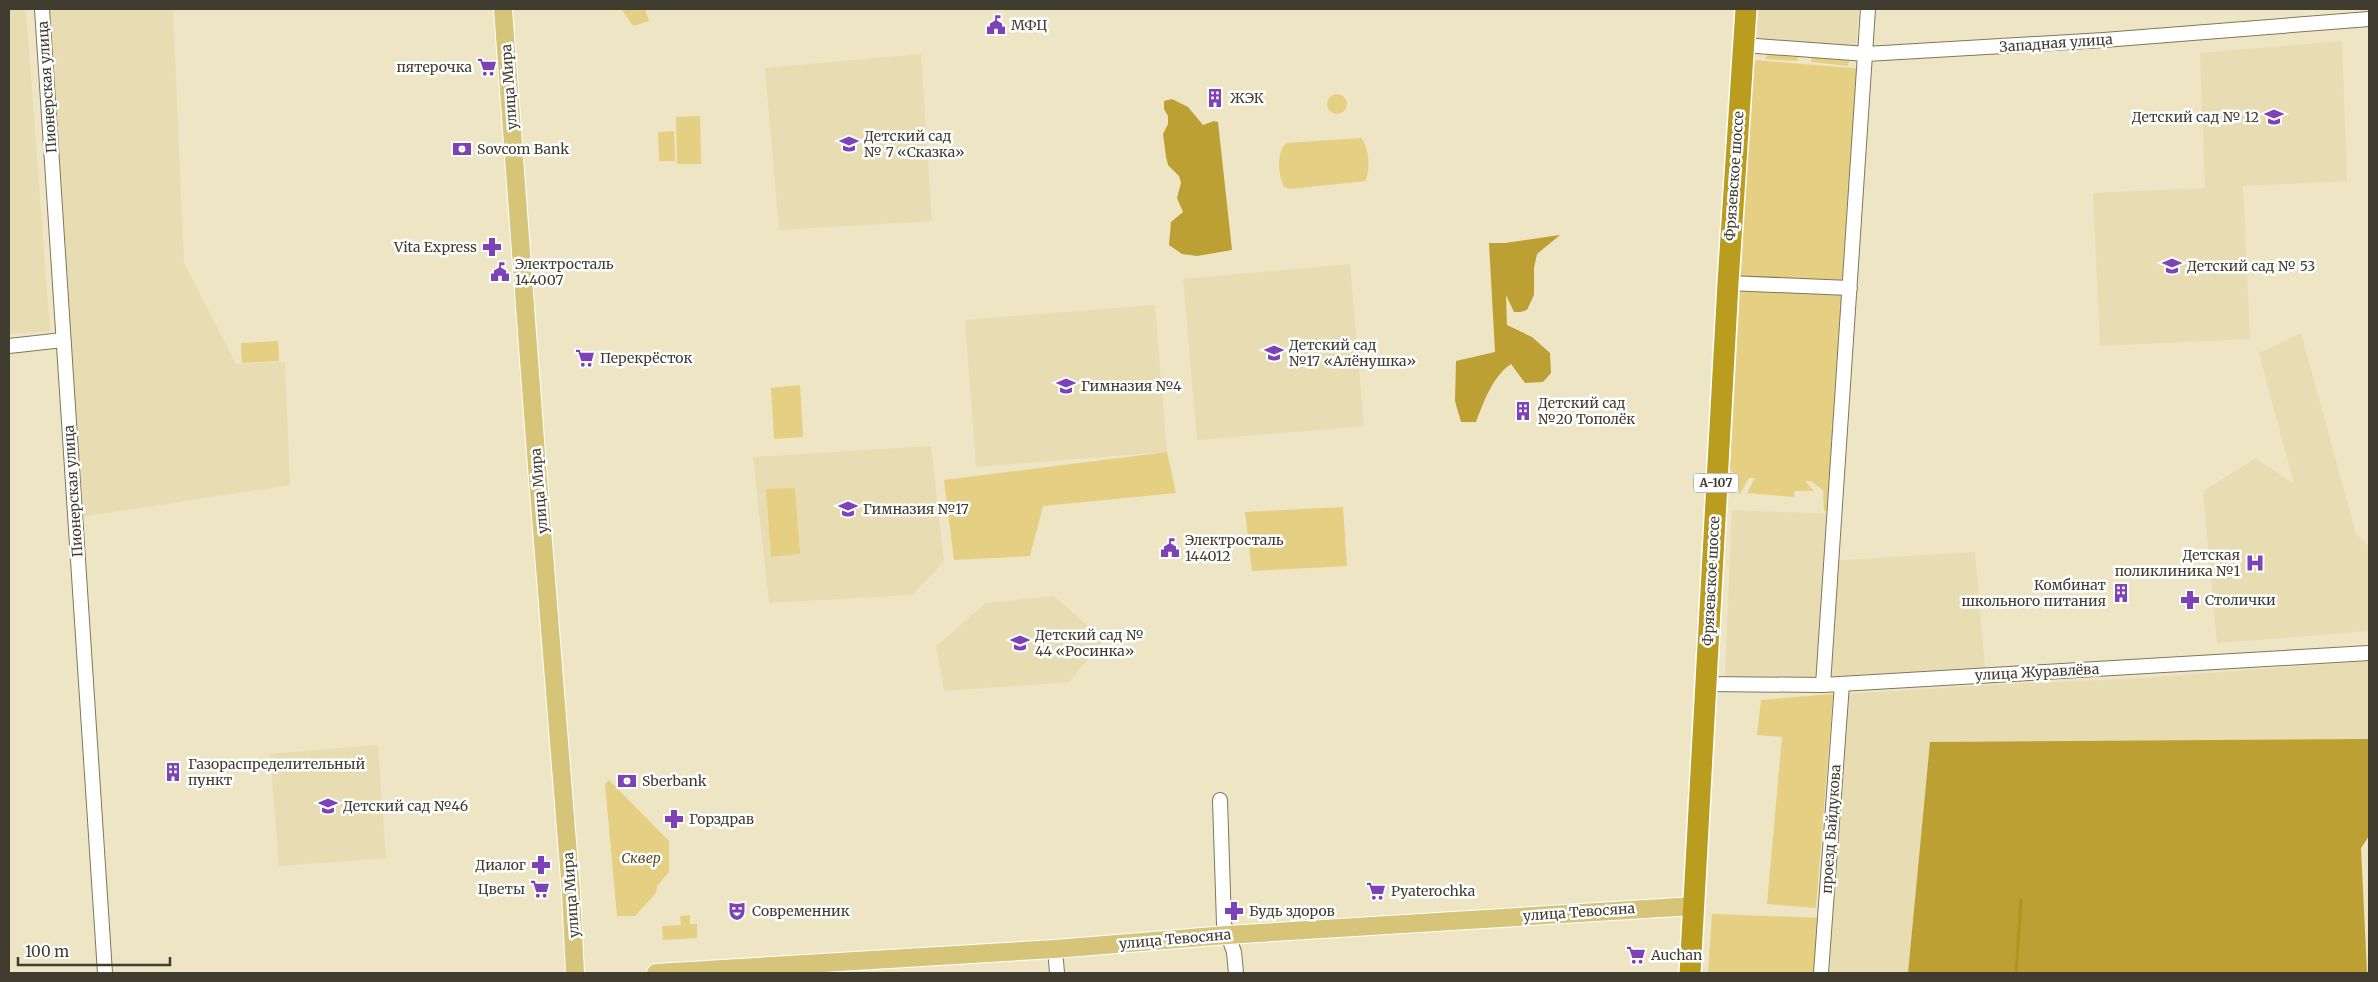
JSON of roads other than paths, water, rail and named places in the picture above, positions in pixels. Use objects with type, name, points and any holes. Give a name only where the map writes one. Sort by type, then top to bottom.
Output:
[{"type":"highway","name":"Фрязевское шоссе","points":[[1690,973],[1728,283],[1746,9]]},
{"type":"main road","name":"улица Мира","points":[[503,9],[571,892],[575,973]]},
{"type":"main road","name":"улица Тевосяна","points":[[656,973],[804,969],[1227,935],[1694,906]]},
{"type":"street","name":"Пионерская улица","points":[[42,9],[105,973]]},
{"type":"street","points":[[1823,685],[1868,9]]},
{"type":"street","name":"Западная улица","points":[[1743,45],[1866,54],[2104,40],[2369,19]]},
{"type":"street","points":[[1728,283],[1850,288]]},
{"type":"street","points":[[9,346],[63,340]]},
{"type":"street","name":"улица Журавлёва","points":[[1705,684],[1823,685],[2369,654]]},
{"type":"street","name":"проезд Байдукова","points":[[1821,973],[1842,684]]},
{"type":"street","points":[[1220,800],[1224,924],[1234,952],[1236,973]]},
{"type":"street","points":[[1055,949],[1056,973]]},
{"type":"waterway","points":[[2016,973],[2021,900]]},
{"type":"place","name":"МФЦ","points":[[996,25]]},
{"type":"place","name":"пятерочка","points":[[487,67]]},
{"type":"place","name":"ЖЭК","points":[[1215,98]]},
{"type":"place","name":"Детский сад № 12","points":[[2274,117]]},
{"type":"place","name":"Детский сад № 7 «Сказка»","points":[[849,144]]},
{"type":"place","name":"Sovcom Bank","points":[[462,149]]},
{"type":"place","name":"Vita Express","points":[[492,247]]},
{"type":"place","name":"Детский сад № 53","points":[[2172,266]]},
{"type":"place","name":"Электросталь 144007","points":[[500,272]]},
{"type":"place","name":"Детский сад №17 «Алёнушка»","points":[[1274,353]]},
{"type":"place","name":"Перекрёсток","points":[[585,358]]},
{"type":"place","name":"Гимназия №4","points":[[1066,386]]},
{"type":"place","name":"Детский сад №20 Тополёк","points":[[1523,411]]},
{"type":"place","name":"Гимназия №17","points":[[848,509]]},
{"type":"place","name":"Электросталь 144012","points":[[1170,548]]},
{"type":"place","name":"Детская поликлиника №1","points":[[2255,563]]},
{"type":"place","name":"Комбинат школьного питания","points":[[2121,593]]},
{"type":"place","name":"Столички","points":[[2190,600]]},
{"type":"place","name":"Детский сад № 44 «Росинка»","points":[[1020,643]]},
{"type":"place","name":"Газораспределительный пункт","points":[[173,772]]},
{"type":"place","name":"Sberbank","points":[[627,781]]},
{"type":"place","name":"Детский сад №46","points":[[328,806]]},
{"type":"place","name":"Горздрав","points":[[674,819]]},
{"type":"place","name":"Диалог","points":[[541,865]]},
{"type":"place","name":"Цветы","points":[[540,889]]},
{"type":"place","name":"Pyaterochka","points":[[1376,891]]},
{"type":"place","name":"Современник","points":[[737,911]]},
{"type":"place","name":"Будь здоров","points":[[1234,911]]},
{"type":"place","name":"Auchan","points":[[1636,955]]},
{"type":"park label","name":"Сквер","points":[[641,858]]}]
